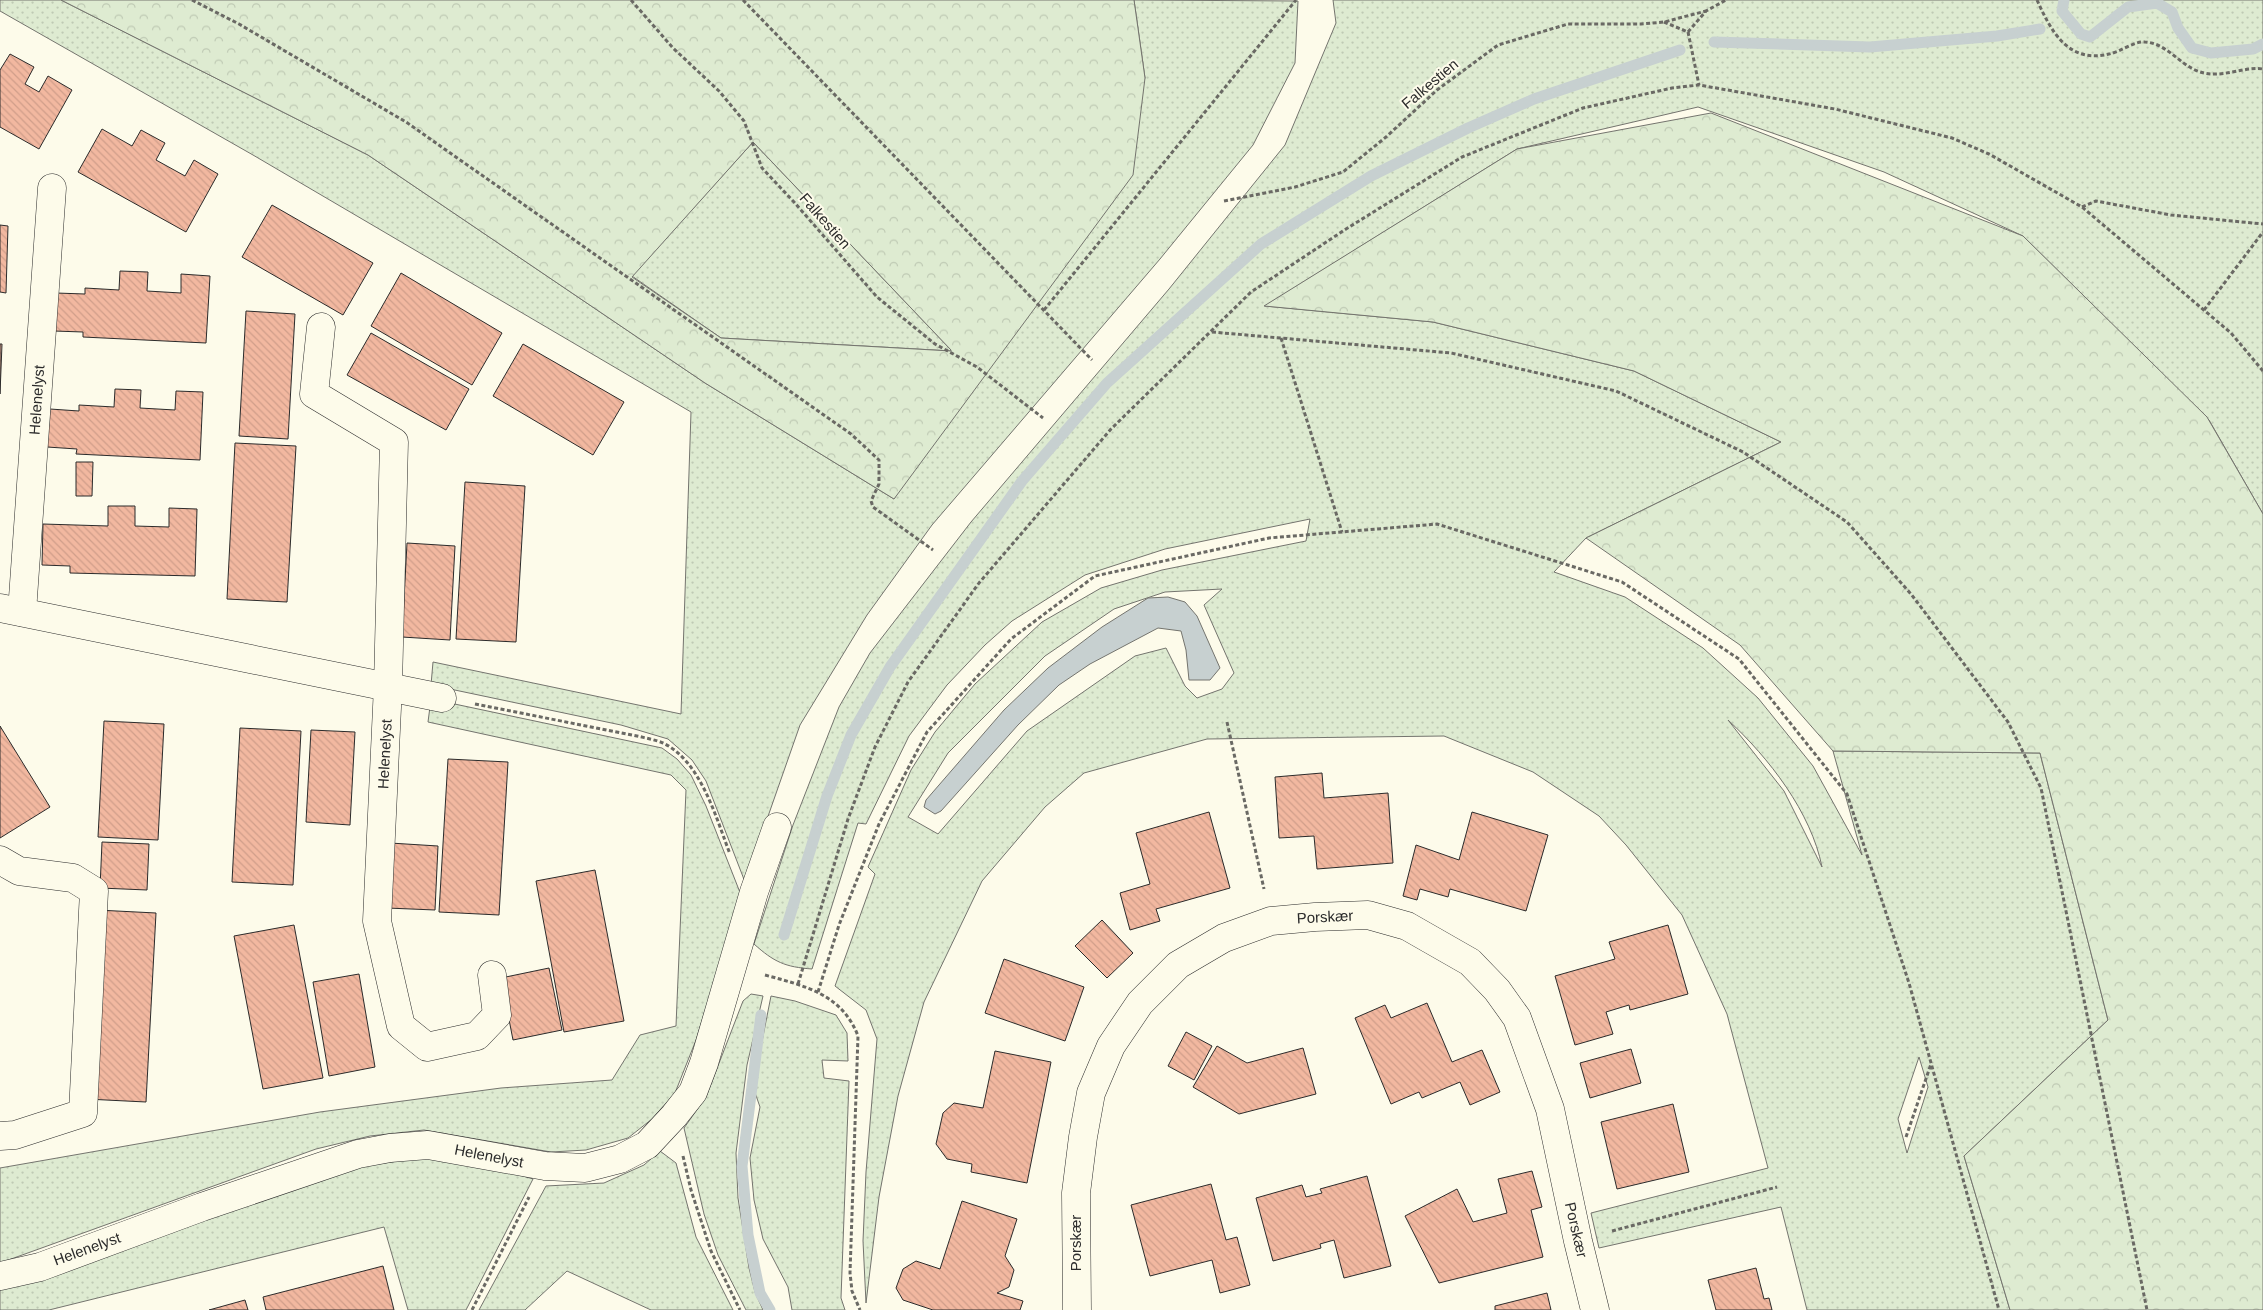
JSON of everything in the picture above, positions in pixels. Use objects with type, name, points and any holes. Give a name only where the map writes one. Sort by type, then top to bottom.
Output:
[{"type":"street","name":"Helenelyst","points":[[52,188],[11,610],[442,698]]},
{"type":"street","name":"Helenelyst","points":[[320,327],[314,394],[394,442],[388,686],[377,921],[401,1026],[427,1047],[477,1036],[497,1015],[492,975]]},
{"type":"street","name":"Helenelyst","points":[[0,1276],[40,1267],[202,1207],[358,1154],[428,1145],[545,1166],[585,1168],[620,1159],[647,1145],[693,1092],[734,966],[754,892],[777,827]]},
{"type":"street","points":[[0,860],[19,871],[73,878],[94,891],[83,1113],[15,1134],[0,1136]]},
{"type":"street","name":"Porskær","points":[[1077,1310],[1076,1193],[1082,1137],[1091,1093],[1111,1046],[1140,1003],[1178,965],[1224,938],[1271,921],[1315,916],[1368,915],[1407,926],[1470,962],[1497,990],[1517,1018],[1550,1109],[1578,1241],[1595,1310]]},
{"type":"path","points":[[192,0],[239,24],[406,122],[851,434],[879,460],[879,484],[871,501],[873,507],[933,550]]},
{"type":"path","name":"Falkestien","points":[[631,0],[673,48],[725,98],[744,121],[762,168],[877,297],[935,344],[977,367],[1043,418]]},
{"type":"path","points":[[743,0],[1092,360]]},
{"type":"path","points":[[1044,310],[1296,0]]},
{"type":"path","points":[[1688,32],[1706,11],[1726,0]]},
{"type":"path","points":[[2037,0],[2050,28],[2068,48],[2090,55],[2108,55],[2144,42],[2157,44],[2195,70],[2209,74],[2263,70]]},
{"type":"path","name":"Falkestien","points":[[1224,202],[1296,187],[1343,172],[1386,138],[1437,90],[1498,45],[1568,24],[1664,22],[1706,11]]},
{"type":"path","points":[[1664,22],[1688,32]]},
{"type":"path","points":[[1688,32],[1700,85]]},
{"type":"path","points":[[798,984],[852,810],[875,747],[908,682],[979,583],[1111,429],[1251,292],[1346,229],[1462,157],[1584,108],[1672,88],[1700,85],[1835,110],[1952,138],[1989,154],[2082,207],[2231,333],[2263,371]]},
{"type":"path","points":[[2082,207],[2096,201],[2171,216],[2263,224]]},
{"type":"path","points":[[2204,310],[2263,232]]},
{"type":"path","points":[[1211,332],[1451,353],[1616,391],[1743,452],[1847,522],[1911,594],[2008,722],[2041,788],[2147,1310]]},
{"type":"path","points":[[1281,338],[1342,532]]},
{"type":"path","points":[[818,992],[839,925],[879,824],[927,732],[1011,639],[1095,576],[1269,538],[1437,524],[1622,582],[1739,659],[1848,794],[1910,983],[1999,1310]]},
{"type":"path","points":[[442,698],[628,734],[663,743],[676,752],[704,788],[744,888],[754,892]]},
{"type":"path","points":[[1227,722],[1271,921]]},
{"type":"path","points":[[734,966],[798,984],[834,1001],[846,1012],[858,1036],[850,1273],[852,1291],[860,1310]]},
{"type":"path","points":[[1906,1136],[1931,1064]]},
{"type":"path","points":[[674,1116],[691,1190],[708,1244],[740,1310]]},
{"type":"path","points":[[472,1310],[545,1166]]},
{"type":"path","points":[[1578,1241],[1777,1187]]},
{"type":"green space","points":[[0,0],[61,0],[368,155],[705,383],[894,499],[1145,78],[1134,0],[1298,1],[1295,63],[1253,145],[1160,259],[932,525],[867,615],[800,725],[745,882],[706,781],[692,760],[668,739],[621,725],[431,685],[433,662],[681,714],[691,412],[253,155],[0,11]]},
{"type":"green space","points":[[61,0],[1134,0],[1145,78],[1133,175],[894,499],[705,383],[368,155]],"holes":[[[753,142],[951,350],[721,338],[632,277]]]},
{"type":"green space","points":[[1333,0],[2263,0],[2263,514],[2209,420],[2023,236],[1884,172],[1698,107],[1517,149],[1265,306],[1433,322],[1634,371],[1781,442],[1586,538],[1554,572],[1625,597],[1703,648],[1758,698],[1813,766],[1862,855],[1833,751],[2040,753],[2108,1020],[1964,1156],[2010,1310],[1807,1310],[1781,1207],[1599,1248],[1591,1213],[1768,1168],[1727,1014],[1682,915],[1626,845],[1599,816],[1533,772],[1444,736],[1207,739],[1084,773],[1045,807],[982,881],[924,1002],[898,1096],[879,1197],[866,1303],[863,1241],[866,1172],[877,1039],[866,1010],[835,986],[875,874],[868,867],[911,770],[935,732],[975,684],[1042,622],[1101,588],[1162,570],[1306,541],[1310,519],[1165,549],[1085,575],[1012,621],[985,645],[947,685],[909,736],[866,824],[858,823],[812,969],[794,967],[780,962],[754,944],[793,825],[839,707],[870,653],[971,522],[1169,289],[1285,145],[1336,23]],"holes":[[[1222,589],[1204,605],[1234,673],[1222,689],[1197,698],[1185,686],[1166,648],[1135,656],[1027,731],[938,834],[908,817],[948,753],[1045,656],[1114,609],[1165,592]],[[1728,720],[1758,751],[1786,787],[1808,826],[1822,867],[1784,791]],[[1919,1057],[1928,1087],[1907,1153],[1898,1119]]]},
{"type":"green space","points":[[1711,113],[2023,236],[2207,417],[2263,514],[2263,1310],[2010,1310],[1964,1156],[2108,1020],[2040,753],[1833,751],[1740,645],[1586,538],[1781,442],[1634,371],[1433,322],[1264,306],[1517,149]]},
{"type":"green space","points":[[753,142],[952,351],[721,338],[632,276]]},
{"type":"green space","points":[[431,699],[662,748],[677,759],[691,775],[706,806],[741,895],[696,1040],[675,1093],[652,1119],[628,1138],[586,1150],[551,1152],[424,1130],[370,1136],[316,1149],[0,1263],[0,1168],[320,1112],[501,1088],[612,1080],[640,1035],[676,1026],[686,790],[671,775],[428,722]]},
{"type":"green space","points":[[751,994],[763,996],[747,1065],[736,1153],[738,1198],[749,1268],[755,1292],[763,1310],[746,1310],[718,1255],[704,1214],[684,1128],[706,1097],[743,1001]]},
{"type":"green space","points":[[771,996],[795,1001],[836,1015],[847,1033],[848,1061],[822,1060],[824,1078],[849,1081],[841,1298],[845,1310],[792,1310],[788,1287],[763,1239],[754,1200],[750,1158],[760,1107],[753,1087]]},
{"type":"green space","points":[[660,1151],[676,1163],[696,1237],[733,1310],[651,1310],[567,1271],[525,1310],[479,1310],[546,1186],[604,1183],[644,1165]]},
{"type":"green space","points":[[424,1157],[510,1172],[533,1179],[466,1310],[408,1310],[384,1227],[49,1310],[0,1310],[0,1289],[358,1167]]},
{"type":"shaded area","points":[[1168,597],[1185,602],[1197,616],[1220,668],[1210,680],[1189,680],[1186,650],[1181,631],[1158,628],[1090,664],[1059,685],[1018,725],[941,811],[935,814],[924,807],[926,800],[1004,710],[1048,668],[1102,627],[1148,598]]},
{"type":"building","points":[[10,54],[34,67],[25,84],[39,92],[48,76],[72,90],[39,149],[0,127],[0,70]]},
{"type":"building","points":[[102,129],[132,146],[141,130],[165,143],[156,160],[185,176],[194,160],[218,174],[186,232],[78,172]]},
{"type":"building","points":[[272,205],[373,263],[343,315],[242,257]]},
{"type":"building","points":[[0,225],[8,226],[6,293],[0,292]]},
{"type":"building","points":[[120,271],[148,272],[147,291],[181,293],[181,274],[210,276],[206,343],[83,337],[83,332],[54,331],[56,293],[85,294],[85,288],[119,290]]},
{"type":"building","points":[[401,273],[502,333],[472,385],[371,326]]},
{"type":"building","points":[[246,311],[295,314],[288,439],[239,436]]},
{"type":"building","points":[[371,333],[469,389],[446,430],[347,375]]},
{"type":"building","points":[[0,344],[2,344],[0,394]]},
{"type":"building","points":[[523,344],[624,402],[593,455],[493,396]]},
{"type":"building","points":[[115,389],[141,390],[140,408],[175,410],[176,391],[203,392],[200,460],[76,454],[77,449],[47,447],[50,409],[79,411],[79,405],[114,407]]},
{"type":"building","points":[[235,443],[296,446],[287,602],[227,599]]},
{"type":"building","points":[[76,462],[93,462],[92,496],[76,496]]},
{"type":"building","points":[[465,482],[525,486],[516,642],[456,639]]},
{"type":"building","points":[[108,506],[135,506],[135,526],[169,527],[169,508],[197,509],[195,576],[70,573],[70,566],[42,565],[43,524],[108,526]]},
{"type":"building","points":[[407,543],[455,546],[450,640],[402,637]]},
{"type":"building","points":[[104,721],[164,724],[158,840],[98,837]]},
{"type":"building","points":[[0,726],[50,807],[0,838]]},
{"type":"building","points":[[240,728],[301,731],[293,885],[232,882]]},
{"type":"building","points":[[311,730],[355,732],[350,825],[306,822]]},
{"type":"building","points":[[448,759],[508,762],[499,915],[439,912]]},
{"type":"building","points":[[1322,773],[1324,798],[1388,793],[1393,863],[1317,869],[1314,836],[1279,838],[1275,777]]},
{"type":"building","points":[[1209,812],[1230,888],[1156,909],[1160,921],[1130,930],[1120,893],[1150,884],[1136,833]]},
{"type":"building","points":[[1472,812],[1548,835],[1526,911],[1450,889],[1448,897],[1420,889],[1417,900],[1403,896],[1416,845],[1459,860]]},
{"type":"building","points":[[102,842],[149,844],[147,890],[100,888]]},
{"type":"building","points":[[390,843],[438,846],[435,910],[387,908]]},
{"type":"building","points":[[595,870],[624,1021],[564,1032],[536,881]]},
{"type":"building","points":[[97,910],[156,913],[146,1102],[86,1099]]},
{"type":"building","points":[[1102,920],[1133,953],[1107,978],[1075,946]]},
{"type":"building","points":[[294,925],[323,1078],[263,1089],[234,936]]},
{"type":"building","points":[[1668,925],[1688,994],[1630,1010],[1629,1005],[1606,1012],[1613,1034],[1575,1045],[1555,976],[1615,959],[1609,942]]},
{"type":"building","points":[[1004,959],[1084,987],[1065,1041],[985,1013]]},
{"type":"building","points":[[549,968],[562,1030],[513,1040],[501,978]]},
{"type":"building","points":[[359,974],[375,1067],[329,1076],[313,982]]},
{"type":"building","points":[[1427,1003],[1452,1062],[1482,1050],[1500,1092],[1470,1105],[1460,1082],[1422,1098],[1419,1092],[1391,1104],[1355,1018],[1385,1005],[1391,1018]]},
{"type":"building","points":[[1186,1032],[1212,1046],[1194,1080],[1168,1066]]},
{"type":"building","points":[[1217,1046],[1247,1063],[1303,1048],[1316,1094],[1239,1114],[1193,1087]]},
{"type":"building","points":[[1631,1049],[1641,1083],[1590,1098],[1580,1063]]},
{"type":"building","points":[[995,1051],[1051,1062],[1027,1183],[971,1172],[972,1164],[947,1159],[936,1144],[943,1113],[954,1103],[983,1108]]},
{"type":"building","points":[[1673,1104],[1689,1172],[1617,1189],[1601,1122]]},
{"type":"building","points":[[1532,1171],[1542,1207],[1531,1210],[1543,1257],[1439,1283],[1405,1216],[1457,1189],[1473,1222],[1507,1213],[1498,1179]]},
{"type":"building","points":[[1367,1176],[1391,1266],[1344,1278],[1334,1240],[1320,1244],[1321,1248],[1273,1261],[1256,1198],[1302,1185],[1306,1197],[1322,1193],[1320,1189]]},
{"type":"building","points":[[1211,1184],[1226,1240],[1237,1237],[1250,1285],[1220,1293],[1212,1260],[1150,1276],[1131,1205]]},
{"type":"building","points":[[962,1201],[1017,1219],[1005,1256],[1014,1270],[1009,1287],[997,1293],[1023,1301],[1020,1310],[933,1310],[903,1300],[896,1288],[903,1269],[916,1261],[940,1269]]},
{"type":"building","points":[[383,1266],[394,1310],[266,1310],[263,1297]]},
{"type":"building","points":[[1756,1268],[1764,1299],[1769,1298],[1772,1310],[1716,1310],[1708,1280]]},
{"type":"building","points":[[1547,1293],[1551,1310],[1495,1310],[1495,1306]]},
{"type":"building","points":[[245,1300],[248,1310],[209,1310]]},
{"type":"waterway","points":[[2064,0],[2062,11],[2081,34],[2090,37],[2128,7],[2157,3],[2172,12],[2178,28],[2192,48],[2211,53],[2253,49],[2263,44]]},
{"type":"waterway","points":[[1714,42],[1870,47],[1997,36],[2040,29]]},
{"type":"waterway","points":[[784,935],[827,796],[851,735],[890,667],[1022,481],[1107,383],[1261,244],[1371,176],[1468,128],[1534,99],[1680,50]]},
{"type":"waterway","points":[[761,1015],[742,1166],[748,1235],[760,1293],[770,1310]]}]
